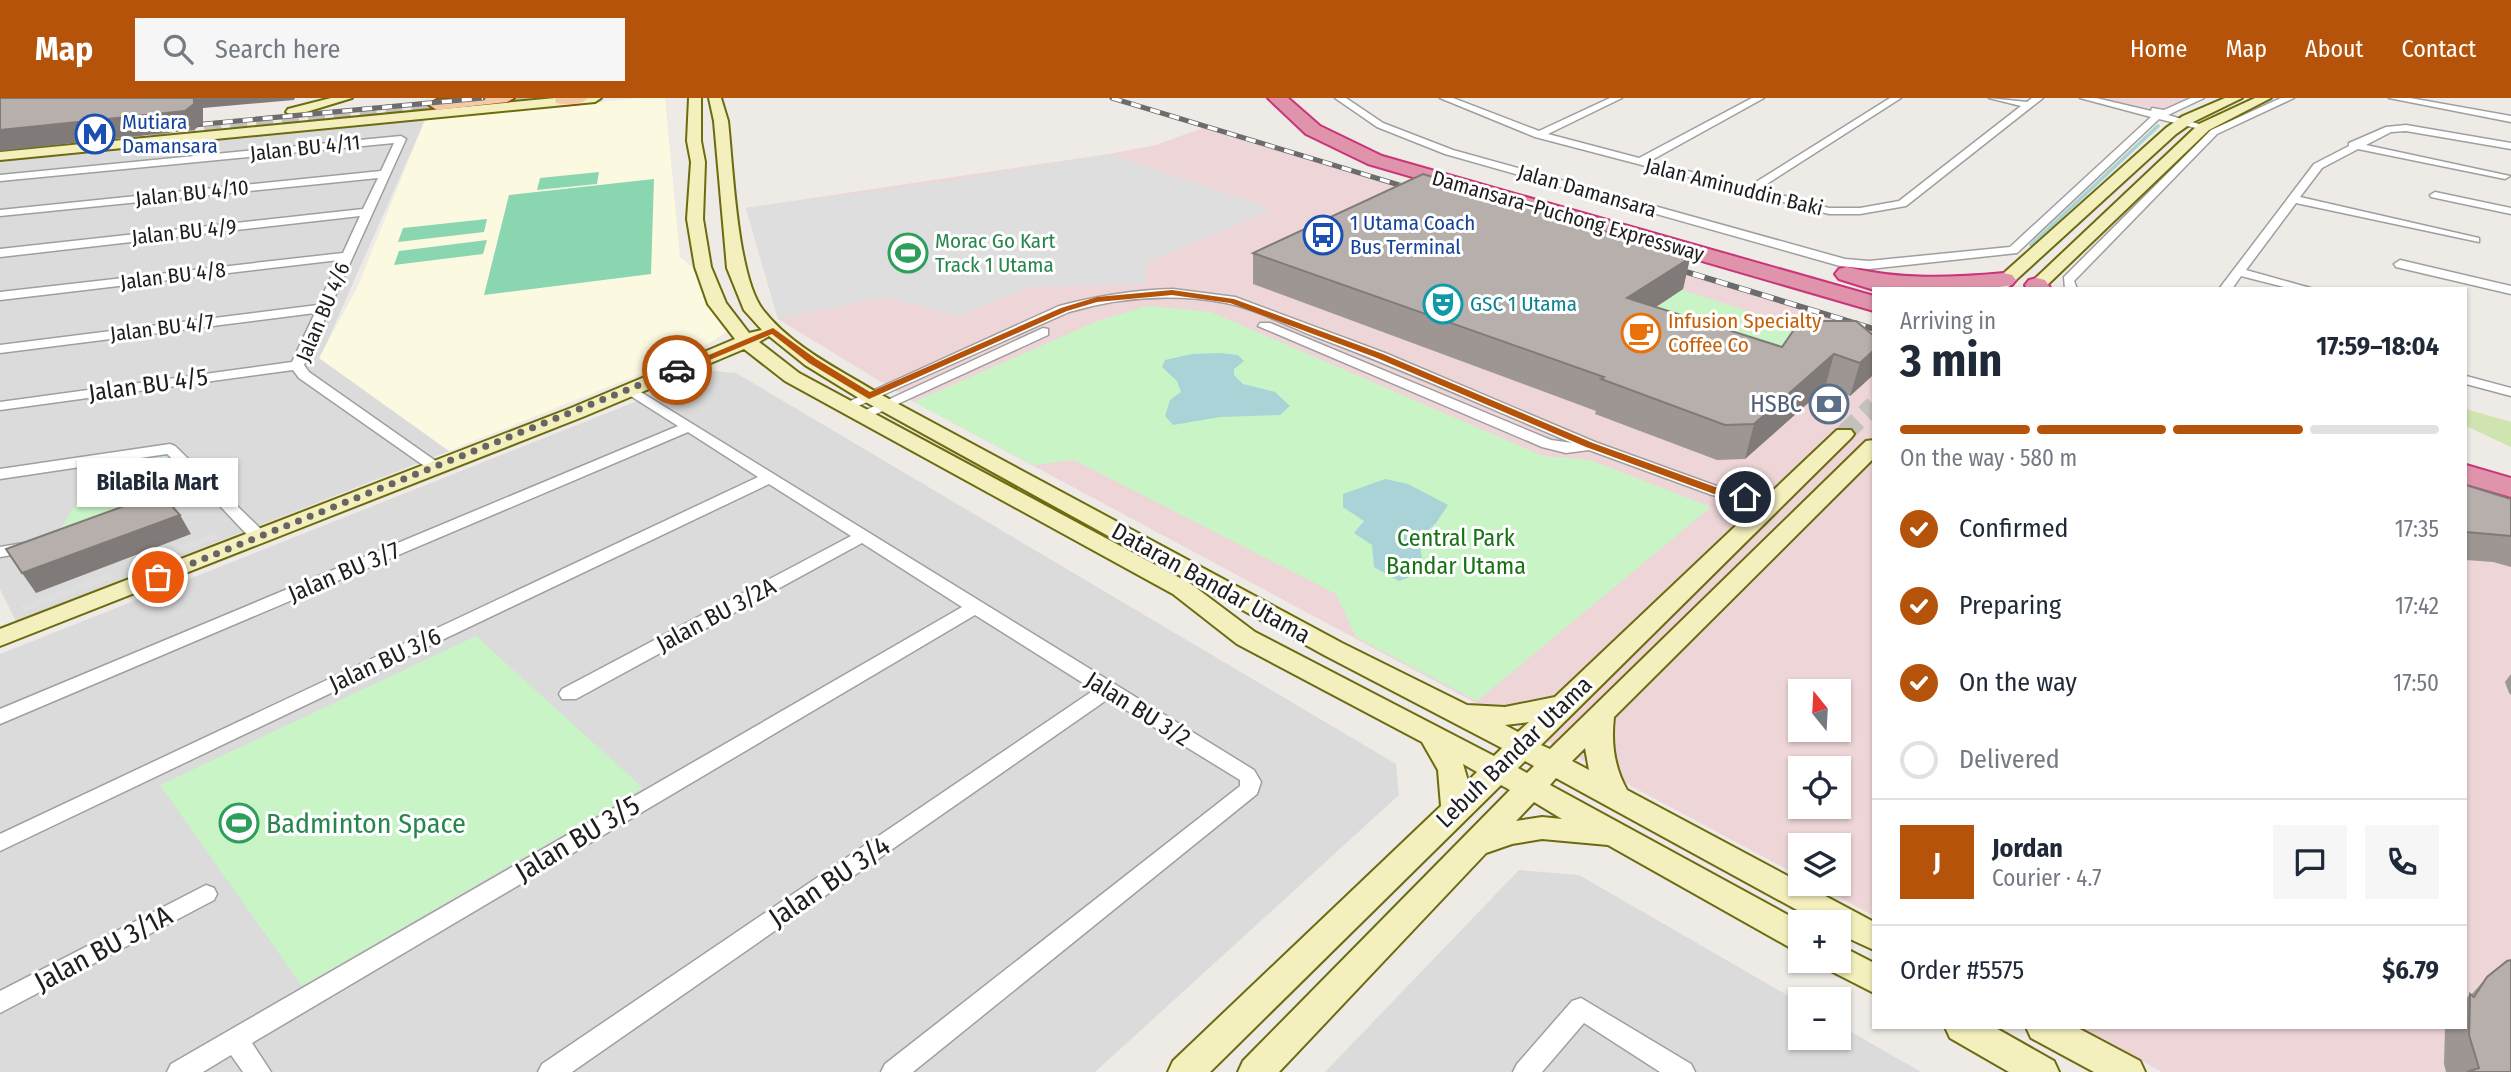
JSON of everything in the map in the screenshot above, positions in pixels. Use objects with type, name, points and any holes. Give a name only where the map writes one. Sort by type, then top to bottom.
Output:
[{"type":"highway","name":"Damansara–Puchong Expressway","points":[[1277,98],[1313,130],[1374,160],[1871,286]]},
{"type":"highway","name":"Damansara–Puchong Expressway","points":[[1301,98],[1320,113],[1381,149],[1409,160],[1551,207],[1872,303]]},
{"type":"highway","points":[[1360,136],[1871,286],[2000,284]]},
{"type":"highway","points":[[1374,160],[1411,177],[1524,212],[1872,313]]},
{"type":"highway","points":[[2467,450],[2511,464]]},
{"type":"highway","points":[[2467,459],[2511,472]]},
{"type":"highway","points":[[2467,474],[2511,488]]},
{"type":"highway","points":[[2467,490],[2511,503]]},
{"type":"main road","points":[[420,100],[507,98]]},
{"type":"main road","points":[[0,156],[581,98]]},
{"type":"main road","points":[[561,100],[595,98]]},
{"type":"main road","name":"Dataran Bandar Utama","points":[[695,98],[694,141],[698,162],[695,219],[703,267],[717,304],[741,335],[784,371],[852,411],[1182,589],[1246,638],[1530,787],[1788,930]]},
{"type":"main road","name":"Dataran Bandar Utama","points":[[715,98],[721,121],[736,268],[753,310],[776,333],[812,361],[877,400],[1333,649],[1454,710],[1872,936]]},
{"type":"main road","points":[[2037,287],[2200,121],[2236,98]]},
{"type":"main road","points":[[2000,284],[2177,127],[2266,98]]},
{"type":"main road","points":[[286,112],[351,102],[349,111],[356,113],[412,115]]},
{"type":"main road","points":[[2161,115],[2200,121]]},
{"type":"main road","points":[[2161,115],[2177,127]]},
{"type":"main road","points":[[0,638],[631,390],[695,363],[741,335],[776,333]]},
{"type":"main road","points":[[695,363],[784,371],[797,392],[847,422],[1008,513],[1246,638]]},
{"type":"main road","name":"Lebuh Bandar Utama","points":[[1186,1072],[1844,434]]},
{"type":"main road","name":"Lebuh Bandar Utama","points":[[1256,1072],[1601,714],[1872,448]]},
{"type":"main road","points":[[1454,710],[1495,717],[1523,715],[1562,705]]},
{"type":"main road","points":[[1601,714],[1597,734],[1598,758],[1606,782],[1617,799]]},
{"type":"main road","points":[[1433,736],[1452,770],[1456,809]]},
{"type":"main road","points":[[1473,845],[1510,833],[1542,828],[1616,835]]},
{"type":"main road","points":[[1851,966],[1872,978]]},
{"type":"main road","points":[[1966,1029],[2041,1072]]},
{"type":"main road","points":[[2047,1029],[2127,1072]]},
{"type":"street","name":"Jalan Damansara","points":[[1340,98],[1380,125],[1450,152],[1844,262],[1870,265],[2013,250],[2161,115]]},
{"type":"street","points":[[1450,101],[1473,98]]},
{"type":"street","points":[[1539,135],[1617,98]]},
{"type":"street","points":[[1638,163],[1759,98]]},
{"type":"street","points":[[1749,191],[1896,98]]},
{"type":"street","points":[[1994,98],[2033,102]]},
{"type":"street","points":[[2085,98],[2104,99],[2161,115],[2199,98]]},
{"type":"street","points":[[2070,287],[2068,280],[2214,132],[2288,98]]},
{"type":"street","points":[[2394,98],[2511,119]]},
{"type":"street","name":"Jalan Aminuddin Baki","points":[[1450,101],[1539,135],[1829,211],[1860,211],[1902,204],[2033,102]]},
{"type":"street","points":[[2227,287],[2318,166],[2353,145],[2389,129],[2406,128],[2511,146]]},
{"type":"street","name":"Jalan BU 4/6","points":[[401,139],[297,365],[304,375],[435,467]]},
{"type":"street","name":"Jalan BU 4/11","points":[[0,178],[401,139]]},
{"type":"street","points":[[2353,145],[2505,176]]},
{"type":"street","name":"Jalan BU 4/10","points":[[0,213],[385,174]]},
{"type":"street","points":[[2435,195],[2511,211]]},
{"type":"street","points":[[2293,199],[2475,240]]},
{"type":"street","name":"Jalan BU 4/9","points":[[0,253],[369,212]]},
{"type":"street","name":"Jalan BU 4/8","points":[[0,296],[346,256]]},
{"type":"street","points":[[2400,264],[2511,290]]},
{"type":"street","points":[[2239,272],[2300,287]]},
{"type":"street","points":[[852,411],[1064,309],[1097,300],[1172,293],[1231,300],[1380,356],[1590,445],[1718,492],[1772,503]]},
{"type":"street","name":"Jalan BU 4/7","points":[[0,349],[323,308]]},
{"type":"street","name":"Jalan BU 4/5","points":[[0,406],[297,365]]},
{"type":"street","points":[[2467,380],[2511,392]]},
{"type":"street","name":"Jalan BU 3/2","points":[[631,390],[1107,690],[1247,775],[1251,782],[1250,789],[894,1072]]},
{"type":"street","name":"Jalan BU 3/7","points":[[0,717],[688,427]]},
{"type":"street","points":[[0,474],[170,449],[259,537]]},
{"type":"street","name":"Jalan BU 3/6","points":[[0,843],[770,477]]},
{"type":"street","points":[[122,514],[208,484]]},
{"type":"street","name":"Jalan BU 3/2A","points":[[569,694],[863,536]]},
{"type":"street","points":[[0,552],[49,540]]},
{"type":"street","name":"Jalan BU 3/5","points":[[180,1072],[975,607]]},
{"type":"street","name":"Jalan BU 3/4","points":[[551,1072],[1107,690]]},
{"type":"street","name":"Jalan BU 3/1A","points":[[0,1003],[206,894]]},
{"type":"street","points":[[1526,1072],[1581,1008],[1682,1072]]},
{"type":"street","points":[[236,1040],[258,1072]]},
{"type":"shaded area","points":[[639,98],[665,98],[680,257],[693,268],[730,330],[693,353],[449,451],[319,358],[357,288],[425,120]]},
{"type":"shaded area","points":[[2094,98],[2191,98],[2153,114]]},
{"type":"shaded area","points":[[425,120],[320,358],[449,451],[16,621],[0,589],[0,161]]},
{"type":"shaded area","points":[[1203,128],[1872,331],[1872,915],[1836,896],[1851,896],[1851,833],[1788,833],[1788,870],[914,402],[778,319],[746,208],[1109,154],[1156,145]]},
{"type":"shaded area","points":[[1109,154],[1267,207],[1266,213],[1147,262],[1145,284],[1029,287],[958,316],[885,297],[778,319],[746,208],[940,182]]},
{"type":"shaded area","points":[[713,371],[736,373],[1396,764],[1399,795],[1095,1072],[0,1072],[0,654]]},
{"type":"shaded area","points":[[2467,511],[2511,525],[2511,1072],[2162,1072],[2083,1029],[2467,1029]]},
{"type":"shaded area","points":[[213,533],[218,538],[135,570],[131,565]]},
{"type":"shaded area","points":[[110,572],[114,578],[24,612],[20,606]]},
{"type":"shaded area","points":[[1519,870],[1579,875],[1788,996],[1788,1050],[1851,1050],[1851,1032],[1921,1072],[1325,1072]]},
{"type":"green space","points":[[599,172],[597,184],[537,190],[540,178]]},
{"type":"green space","points":[[654,179],[651,274],[484,295],[509,195]]},
{"type":"green space","points":[[487,219],[484,232],[398,242],[403,228]]},
{"type":"green space","points":[[487,240],[483,254],[394,265],[399,251]]},
{"type":"green space","points":[[1682,290],[1812,331],[1839,354],[1621,330]]},
{"type":"green space","name":"Central Park Bandar Utama","points":[[1146,306],[1211,312],[1543,456],[1590,460],[1711,507],[1477,701],[1356,637],[1336,594],[1074,460],[1033,465],[914,402],[1095,322]]},
{"type":"green space","points":[[2467,409],[2511,422],[2511,447],[2467,426]]},
{"type":"green space","points":[[162,452],[190,486],[58,532],[103,462]]},
{"type":"green space","points":[[476,636],[643,788],[302,986],[160,785]]},
{"type":"water","points":[[1192,354],[1238,355],[1244,361],[1234,369],[1234,375],[1243,384],[1275,392],[1290,406],[1280,415],[1220,417],[1173,425],[1165,416],[1170,400],[1181,392],[1177,381],[1162,367],[1165,360]]},
{"type":"water","points":[[1385,479],[1408,484],[1448,505],[1436,523],[1419,539],[1424,572],[1399,581],[1374,567],[1372,545],[1354,533],[1364,521],[1343,507],[1343,494]]},
{"type":"building","points":[[0,98],[194,98],[194,104],[185,111],[0,130]]},
{"type":"building","points":[[1423,174],[1690,258],[1627,298],[1782,347],[1800,321],[1856,321],[1872,334],[1872,352],[1860,363],[1834,354],[1754,424],[1725,425],[1601,379],[1604,377],[1253,253]]},
{"type":"building","points":[[2467,485],[2511,499],[2511,536],[2467,532]]},
{"type":"building","points":[[160,493],[180,515],[22,573],[6,549]]},
{"type":"building","points":[[2511,960],[2511,1072],[2467,1072],[2479,1068],[2469,1035],[2470,994],[2474,997],[2487,977]]},
{"type":"waterway","points":[[2031,245],[2158,126]]},
{"type":"tunnel","points":[[101,140],[545,98]]},
{"type":"tunnel","points":[[1844,434],[1872,407]]},
{"type":"railway","points":[[183,126],[483,98]]},
{"type":"railway","points":[[1112,98],[1419,191]]},
{"type":"railway","points":[[1670,267],[1872,328]]},
{"type":"way so far","points":[[158,577],[677,370]]},
{"type":"place","name":"Mutiara Damansara","points":[[95,134]]},
{"type":"place","name":"1 Utama Coach Bus Terminal","points":[[1323,235]]},
{"type":"place","name":"Morac Go Kart Track 1 Utama","points":[[908,253]]},
{"type":"place","name":"GSC 1 Utama","points":[[1443,304]]},
{"type":"place","name":"Infusion Specialty Coffee Co","points":[[1641,333]]},
{"type":"place","name":"HSBC","points":[[1829,404]]},
{"type":"place","name":"BilaBila Mart","points":[[158,577]]},
{"type":"place","name":"Badminton Space","points":[[239,823]]},
{"type":"route","points":[[677,370],[773,330],[812,361],[869,396],[1064,309],[1097,300],[1138,294],[1172,293],[1231,300],[1380,356],[1590,445],[1718,492],[1745,497]]}]
